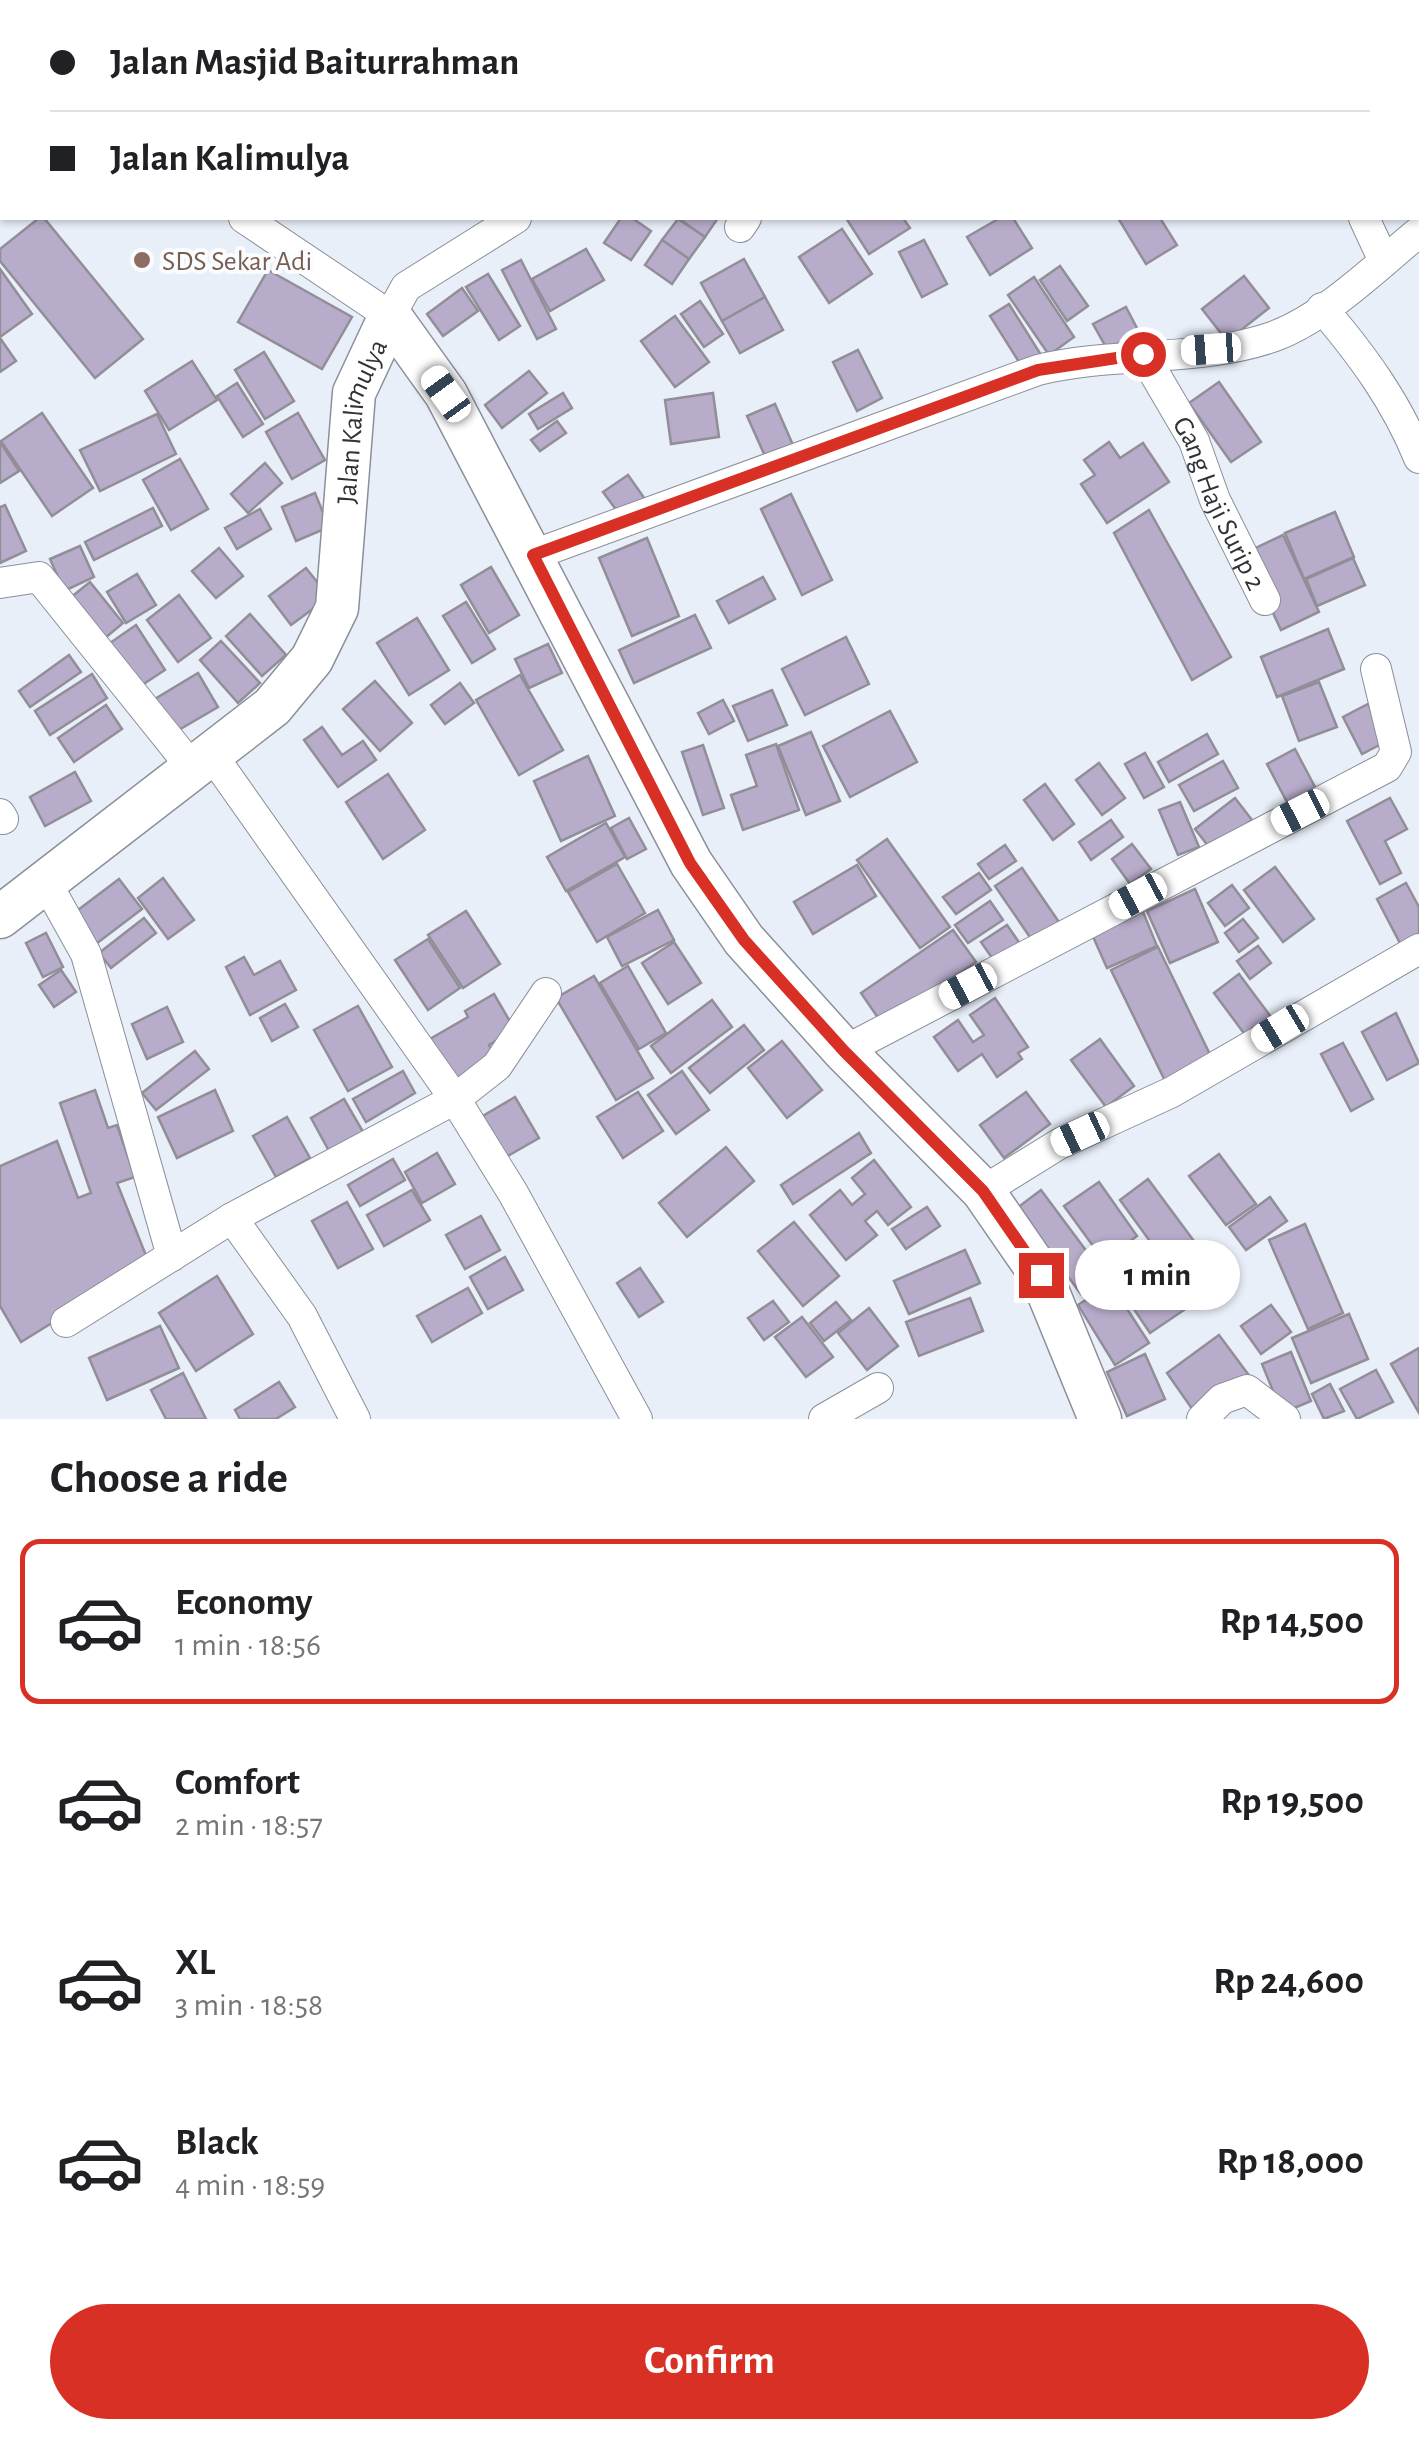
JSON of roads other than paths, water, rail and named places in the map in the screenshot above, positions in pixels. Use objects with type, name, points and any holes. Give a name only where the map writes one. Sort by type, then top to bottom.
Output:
[{"type":"street","points":[[247,220],[390,316],[406,287],[513,220]]},
{"type":"street","points":[[1365,220],[1384,261]]},
{"type":"street","points":[[533,555],[1038,370],[1143,354],[1211,349],[1276,335],[1322,308],[1419,232]]},
{"type":"street","points":[[1322,308],[1362,356],[1403,419],[1419,458]]},
{"type":"street","name":"Jalan Kalimulya","points":[[0,917],[48,884],[272,708],[312,659],[337,608],[354,393],[390,316],[446,394],[690,863],[744,940],[844,1051],[983,1191],[1041,1275],[1100,1419]]},
{"type":"street","name":"Gang Haji Surip 2","points":[[1143,354],[1194,441],[1210,490],[1265,600]]},
{"type":"street","points":[[0,584],[39,577],[202,762],[455,1100],[512,1192],[637,1419]]},
{"type":"street","points":[[844,1051],[1388,768],[1396,752],[1376,669]]},
{"type":"street","points":[[48,884],[86,954],[172,1256]]},
{"type":"street","points":[[983,1191],[1059,1144],[1172,1092],[1417,949]]},
{"type":"street","points":[[66,1322],[232,1218],[455,1100],[497,1066],[546,993]]},
{"type":"street","points":[[232,1218],[302,1316],[355,1419]]},
{"type":"street","points":[[824,1419],[878,1388]]},
{"type":"street","points":[[1202,1419],[1222,1400],[1247,1390],[1285,1419]]},
{"type":"place","name":"SDS Sekar Adi","points":[[142,260]]}]
